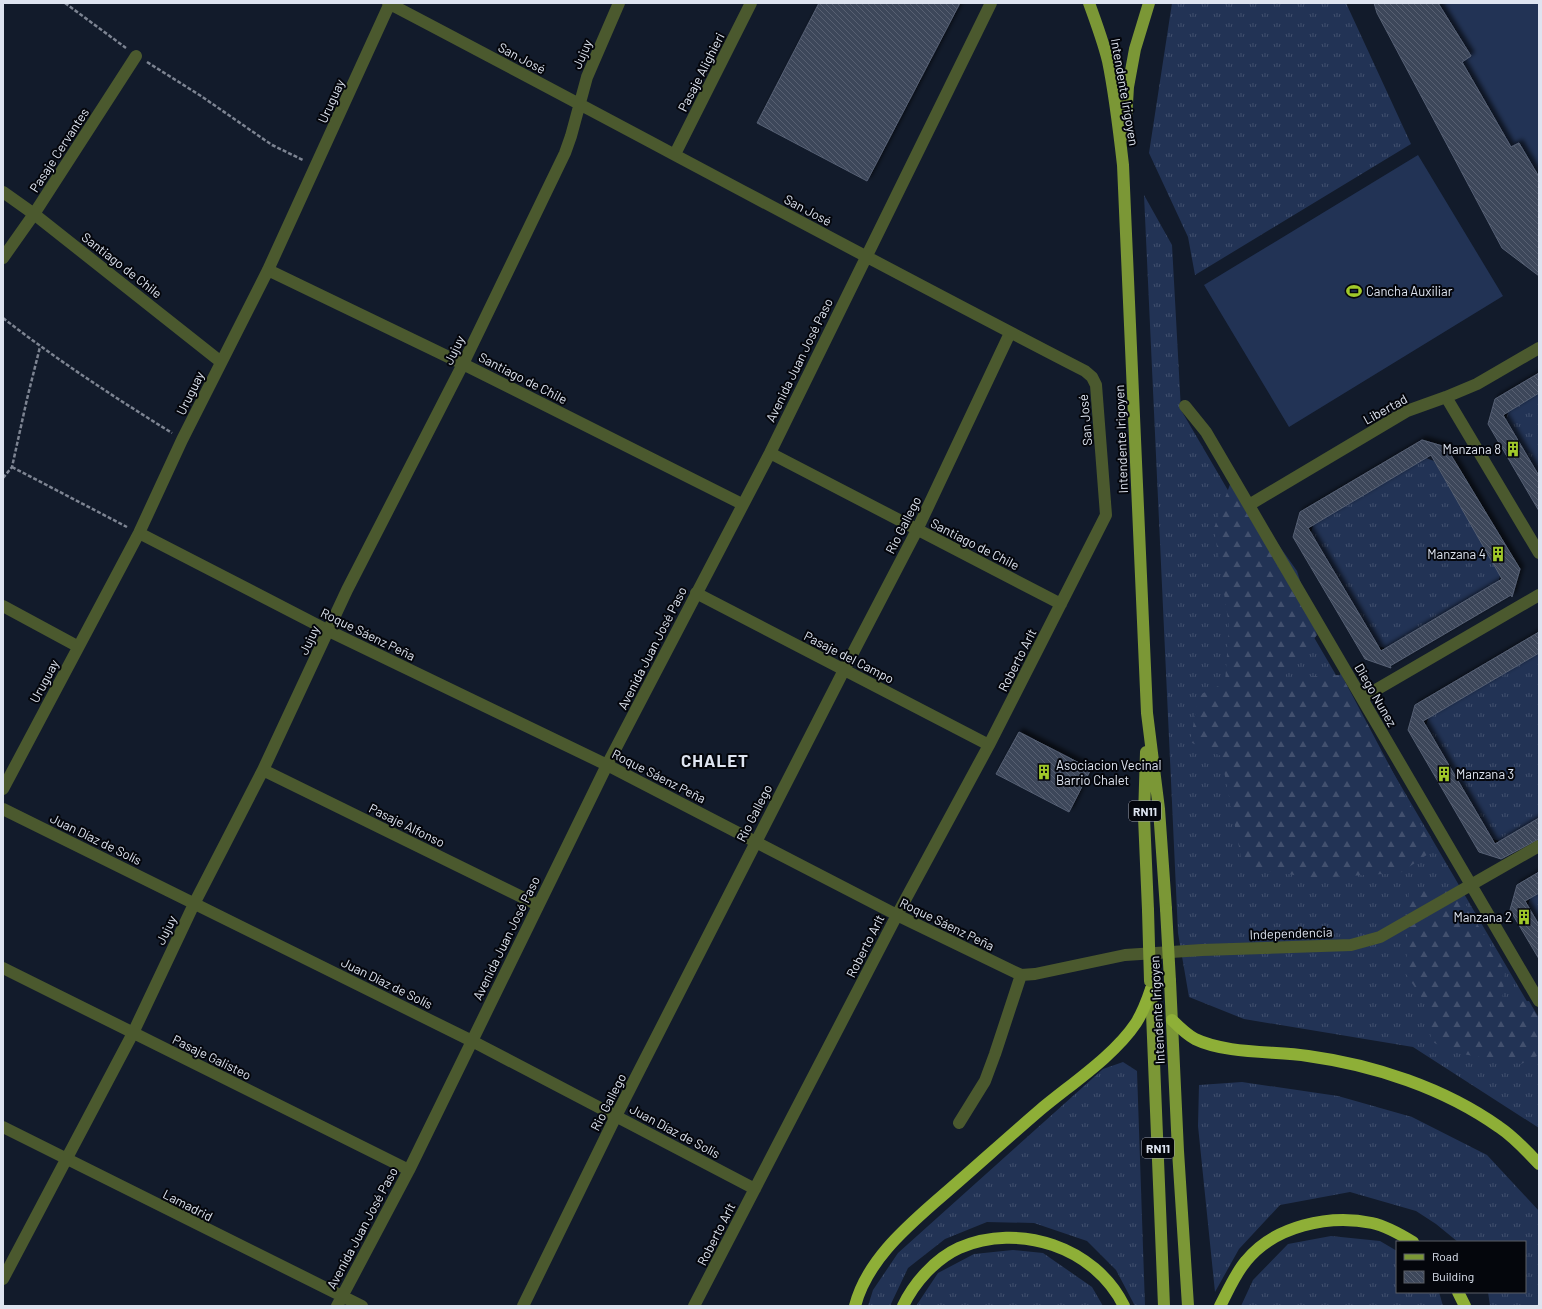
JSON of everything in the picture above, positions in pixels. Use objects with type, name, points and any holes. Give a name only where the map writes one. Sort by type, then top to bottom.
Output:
[{"type":"highway","points":[[855,1306],[865,1280],[877,1262],[905,1229],[1041,1110],[1086,1073],[1123,1039],[1143,1010],[1151,985]]},
{"type":"highway","points":[[1172,1020],[1183,1031],[1195,1039],[1214,1046],[1308,1056],[1358,1066],[1408,1081],[1474,1110],[1500,1127],[1524,1148],[1539,1164]]},
{"type":"highway","points":[[1220,1306],[1246,1261],[1276,1236],[1300,1227],[1312,1223],[1338,1220],[1372,1223],[1398,1233],[1411,1241]]},
{"type":"highway","points":[[903,1306],[910,1291],[936,1264],[959,1248],[987,1240],[1020,1238],[1054,1244],[1085,1260],[1119,1295],[1124,1306]]},
{"type":"highway","points":[[1458,1293],[1465,1306]]},
{"type":"main road","name":"Intendente Irigoyen","points":[[1089,3],[1108,61],[1124,165]]},
{"type":"main road","name":"Intendente Irigoyen","points":[[1149,3],[1135,49],[1128,87],[1124,165],[1139,556],[1147,713],[1159,809],[1166,909],[1178,1151],[1188,1306]]},
{"type":"main road","name":"Intendente Irigoyen","points":[[1147,713],[1144,817],[1164,1306]]},
{"type":"street","name":"San José","points":[[390,3],[1092,376],[1096,385],[1106,515]]},
{"type":"street","name":"Uruguay","points":[[3,789],[139,533],[182,440],[268,270],[390,3]]},
{"type":"street","name":"Jujuy","points":[[3,1279],[132,1033],[194,904],[263,770],[347,590],[463,364],[565,153],[587,77],[619,3]]},
{"type":"street","name":"Pasaje Alighieri","points":[[675,154],[751,3]]},
{"type":"street","name":"Avenida Juan José Paso","points":[[339,1301],[409,1170],[607,765],[742,504],[770,453],[990,3]]},
{"type":"street","name":"Pasaje Cervantes","points":[[3,258],[34,214],[136,56]]},
{"type":"street","name":"Santiago de Chile","points":[[3,192],[34,214],[221,362]]},
{"type":"street","name":"Santiago de Chile","points":[[268,270],[463,364],[742,504]]},
{"type":"street","name":"Rio Gallego","points":[[523,1306],[616,1116],[917,530],[1010,333]]},
{"type":"street","name":"Libertad","points":[[1249,505],[1407,411],[1477,384],[1539,348]]},
{"type":"street","points":[[1446,397],[1539,553]]},
{"type":"street","name":"Diego Nunez","points":[[1185,406],[1206,432],[1539,1001]]},
{"type":"street","name":"Santiago de Chile","points":[[770,453],[1061,604]]},
{"type":"street","name":"Roberto Arlt","points":[[694,1306],[897,916],[989,745],[1106,515]]},
{"type":"street","name":"Roque Sáenz Peña","points":[[139,533],[329,630],[607,765],[756,841],[897,916],[1021,975]]},
{"type":"street","name":"Pasaje del Campo","points":[[696,593],[989,745]]},
{"type":"street","points":[[1362,698],[1539,595]]},
{"type":"street","points":[[3,606],[78,646]]},
{"type":"street","name":"Pasaje Alfonso","points":[[263,770],[538,905]]},
{"type":"street","name":"Juan Díaz de Solís","points":[[3,809],[472,1041],[755,1189]]},
{"type":"street","name":"Independencia","points":[[1021,975],[1035,974],[1125,955],[1202,950],[1351,944],[1380,937],[1539,846]]},
{"type":"street","name":"Pasaje Galisteo","points":[[3,968],[409,1170]]},
{"type":"street","points":[[959,1123],[987,1074],[1021,975]]},
{"type":"street","name":"Lamadrid","points":[[3,1128],[66,1159],[339,1301],[362,1306]]},
{"type":"path","points":[[65,3],[136,56],[201,96],[272,145],[316,167]]},
{"type":"path","points":[[3,318],[40,347],[129,407],[182,440]]},
{"type":"path","points":[[3,478],[12,467],[40,347]]},
{"type":"path","points":[[12,467],[139,533]]},
{"type":"green space","points":[[1172,3],[1346,3],[1411,144],[1195,275],[1188,237],[1149,153]]},
{"type":"green space","points":[[1374,3],[1539,3],[1539,275],[1502,248],[1377,13]]},
{"type":"green space","name":"Cancha Auxiliar","points":[[1418,155],[1503,296],[1289,427],[1204,285]]},
{"type":"green space","points":[[1144,195],[1172,245],[1181,410],[1539,1022],[1539,1128],[1413,1047],[1244,1019],[1189,997],[1178,933]]},
{"type":"green space","points":[[1539,393],[1539,476],[1506,419],[1508,412]]},
{"type":"green space","points":[[1426,458],[1434,461],[1500,575],[1499,581],[1385,648],[1378,646],[1311,533],[1313,525]]},
{"type":"green space","points":[[1232,479],[1297,571],[1317,635],[1283,678],[1340,675],[1340,672],[1434,850],[1400,873],[1313,878],[1243,867],[1221,756],[1190,742],[1199,695],[1225,683],[1229,626],[1214,528]]},
{"type":"green space","points":[[1539,653],[1539,818],[1500,841],[1492,839],[1426,726],[1428,718]]},
{"type":"green space","points":[[1456,888],[1505,971],[1502,1002],[1529,1001],[1539,1018],[1539,1055],[1521,1064],[1451,1052],[1431,1041],[1428,1007],[1406,974],[1409,891]]},
{"type":"green space","points":[[1539,893],[1539,925],[1528,905],[1530,898]]},
{"type":"green space","points":[[1123,1062],[1137,1071],[1145,1306],[1135,1306],[1116,1270],[1087,1241],[1034,1223],[987,1222],[945,1239],[908,1268],[890,1306],[868,1306],[873,1290],[898,1253],[1103,1069]]},
{"type":"green space","points":[[1242,1082],[1338,1096],[1412,1117],[1487,1155],[1539,1211],[1539,1306],[1490,1306],[1488,1293],[1526,1293],[1526,1241],[1457,1241],[1436,1224],[1416,1211],[1350,1192],[1280,1205],[1239,1249],[1215,1292],[1198,1126],[1199,1085]]},
{"type":"green space","points":[[1331,1236],[1380,1241],[1396,1250],[1396,1293],[1439,1293],[1443,1306],[1241,1306],[1253,1280],[1288,1244]]},
{"type":"green space","points":[[1013,1250],[1043,1253],[1092,1287],[1103,1306],[916,1306],[938,1273],[974,1254]]},
{"type":"building","points":[[819,3],[960,3],[867,181],[757,123]]},
{"type":"building","points":[[1374,3],[1438,3],[1471,56],[1462,62],[1511,147],[1519,143],[1539,177],[1539,276],[1502,248],[1377,13]]},
{"type":"building","name":"Manzana 8","points":[[1539,373],[1539,393],[1503,415],[1539,476],[1539,511],[1488,424],[1495,399]]},
{"type":"building","name":"Manzana 4","points":[[1422,440],[1446,447],[1520,569],[1512,597],[1511,595],[1390,666],[1391,668],[1365,659],[1293,537],[1300,512]],"holes":[[[1431,455],[1502,579],[1381,651],[1308,528]]]},
{"type":"building","name":"Manzana 3","points":[[1539,632],[1539,653],[1423,721],[1495,844],[1539,818],[1539,839],[1501,859],[1479,852],[1408,730],[1415,705]]},
{"type":"building","name":"Asociacion Vecinal Barrio Chalet","points":[[1019,732],[1091,769],[1069,812],[996,774]]},
{"type":"building","name":"Manzana 2","points":[[1539,872],[1539,893],[1525,901],[1539,925],[1539,959],[1510,910],[1517,885]]},
{"type":"place","name":"Cancha Auxiliar","points":[[1354,291]]},
{"type":"place","name":"Manzana 8","points":[[1513,449]]},
{"type":"place","name":"Manzana 4","points":[[1498,554]]},
{"type":"place","name":"Asociacion Vecinal Barrio Chalet","points":[[1044,772]]},
{"type":"place","name":"Manzana 3","points":[[1444,774]]},
{"type":"place","name":"Manzana 2","points":[[1524,917]]},
{"type":"district","name":"CHALET","points":[[715,760]]}]
